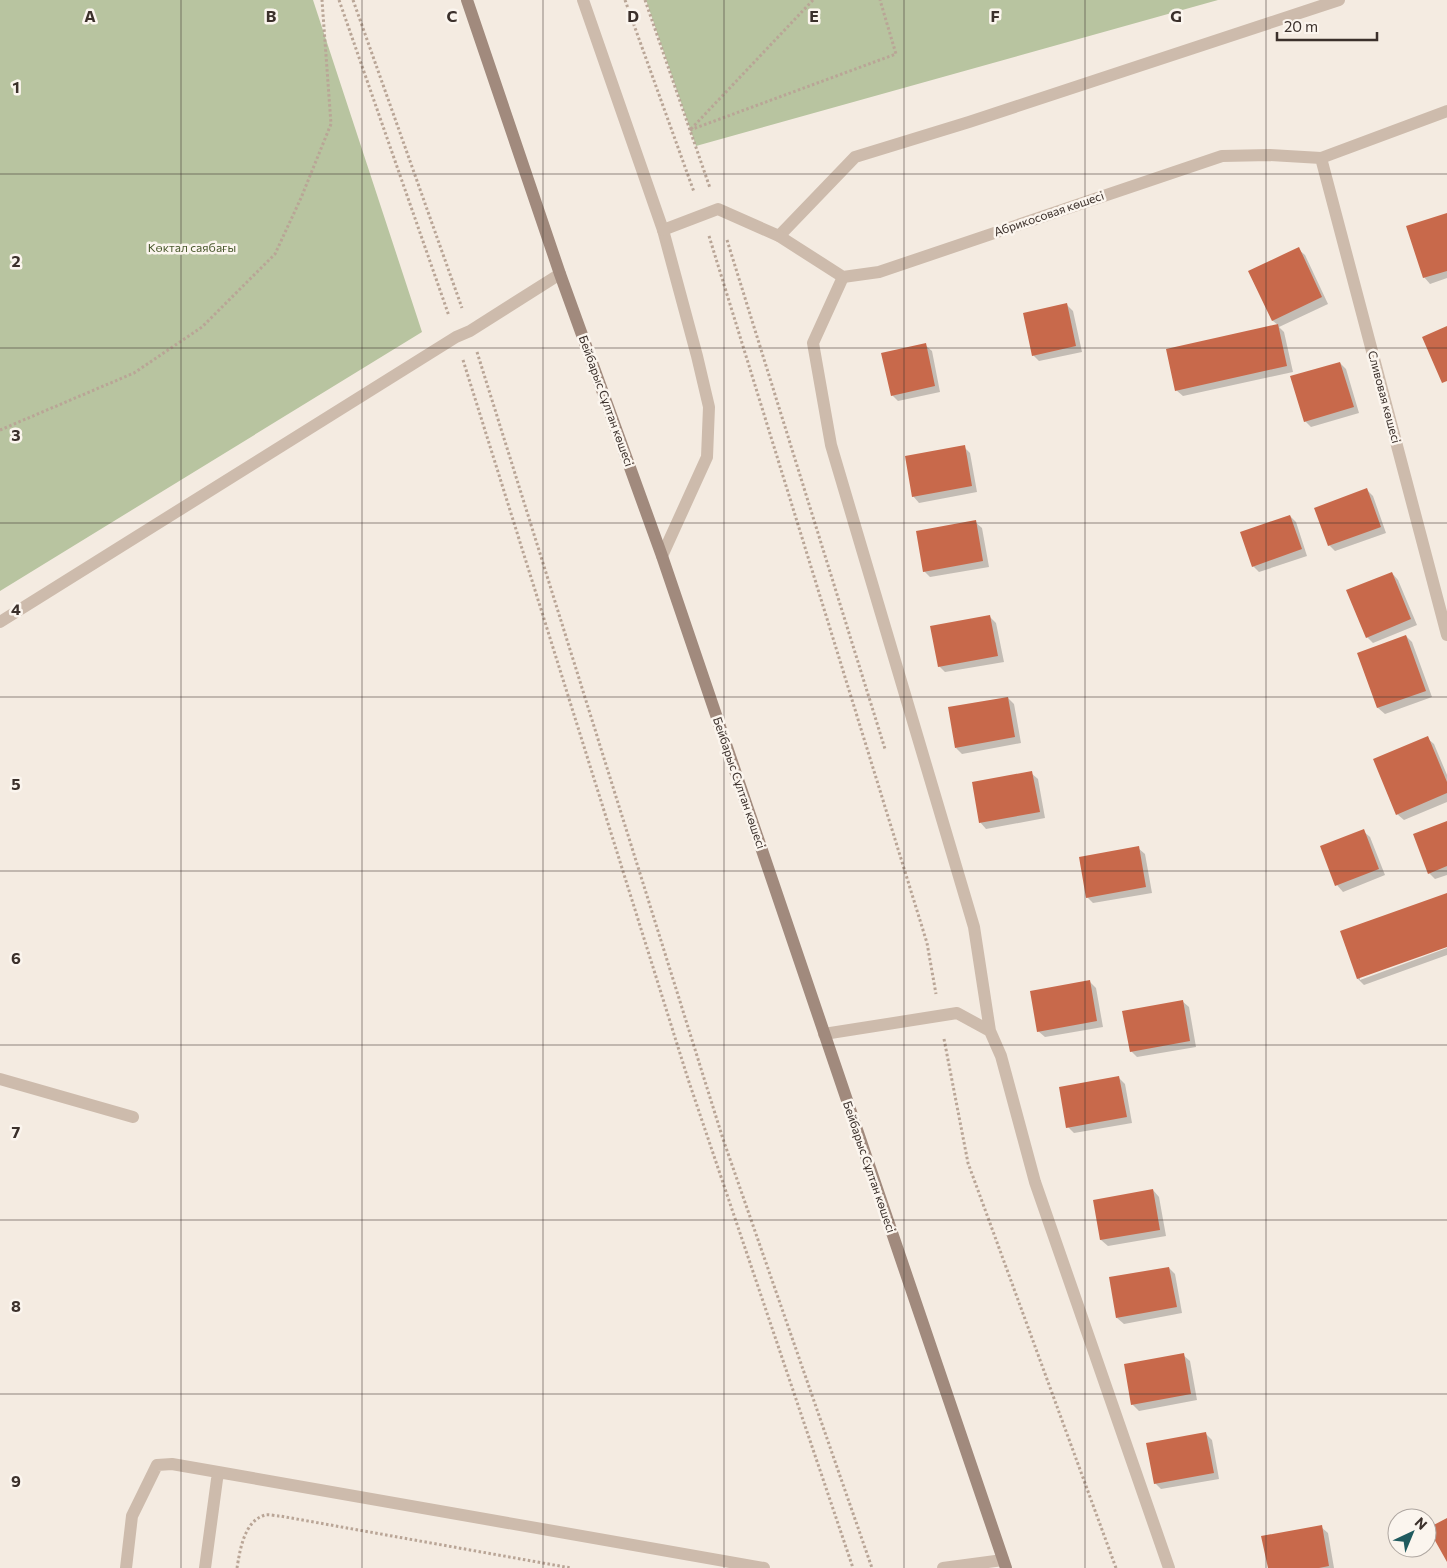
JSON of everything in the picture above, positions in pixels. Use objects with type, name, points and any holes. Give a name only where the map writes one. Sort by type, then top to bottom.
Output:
[{"type":"street","name":"Бейбарыс Сұлтан көшесі","points":[[467,0],[560,274],[662,556],[1004,1564]]},
{"type":"street","points":[[583,0],[663,230],[709,407],[707,457],[662,556]]},
{"type":"street","points":[[779,236],[855,157],[969,122],[1339,0]]},
{"type":"street","name":"Абрикосовая көшесі","points":[[843,277],[879,272],[1222,156],[1270,155],[1321,158],[1447,111]]},
{"type":"street","name":"Сливовая көшесі","points":[[1321,158],[1447,635]]},
{"type":"street","points":[[663,230],[718,209],[779,236],[843,277],[813,342],[831,445],[974,927],[990,1031],[1001,1056],[1035,1182],[1169,1568]]},
{"type":"street","points":[[0,622],[456,337],[470,332],[560,274]]},
{"type":"street","points":[[824,1034],[957,1013],[990,1031]]},
{"type":"street","points":[[0,1079],[133,1117]]},
{"type":"street","points":[[126,1568],[132,1516],[157,1465],[172,1464],[764,1568]]},
{"type":"street","points":[[205,1568],[218,1472]]},
{"type":"street","points":[[943,1568],[1004,1564]]},
{"type":"path","points":[[0,430],[134,373],[202,326],[275,254],[301,198],[331,124],[322,0]]},
{"type":"path","points":[[339,0],[456,337],[688,1079],[853,1568]]},
{"type":"path","points":[[353,0],[470,332],[723,1139],[872,1568]]},
{"type":"path","points":[[625,0],[702,215],[927,943],[968,1163],[1116,1568]]},
{"type":"path","points":[[645,0],[718,209],[884,749]]},
{"type":"path","points":[[690,130],[813,0]]},
{"type":"path","points":[[690,130],[896,54],[880,0]]},
{"type":"path","points":[[237,1568],[241,1546],[250,1524],[264,1515],[571,1568]]},
{"type":"green space","name":"Көктал саябағы","points":[[0,0],[313,0],[422,332],[0,591]]},
{"type":"green space","points":[[646,0],[1218,0],[696,146]]},
{"type":"building","points":[[1447,213],[1447,271],[1423,278],[1406,226]]},
{"type":"building","points":[[1299,247],[1322,297],[1272,321],[1248,271]]},
{"type":"building","points":[[1067,303],[1076,346],[1032,356],[1023,313]]},
{"type":"building","points":[[1278,324],[1287,366],[1175,391],[1166,349]]},
{"type":"building","points":[[1447,326],[1447,381],[1442,383],[1422,337]]},
{"type":"building","points":[[926,343],[935,386],[891,396],[881,353]]},
{"type":"building","points":[[1340,362],[1354,407],[1304,422],[1290,376]]},
{"type":"building","points":[[965,445],[972,486],[912,497],[905,456]]},
{"type":"building","points":[[1367,488],[1381,527],[1328,546],[1314,508]]},
{"type":"building","points":[[1290,515],[1302,549],[1252,567],[1240,532]]},
{"type":"building","points":[[976,520],[983,561],[923,572],[916,531]]},
{"type":"building","points":[[1392,572],[1411,619],[1366,638],[1346,590]]},
{"type":"building","points":[[990,615],[998,656],[938,667],[930,626]]},
{"type":"building","points":[[1406,635],[1426,691],[1377,708],[1357,653]]},
{"type":"building","points":[[1008,697],[1015,737],[955,748],[948,707]]},
{"type":"building","points":[[1428,736],[1447,782],[1447,793],[1396,815],[1373,759]]},
{"type":"building","points":[[1032,771],[1040,812],[979,823],[972,782]]},
{"type":"building","points":[[1447,821],[1447,866],[1428,874],[1413,834]]},
{"type":"building","points":[[1364,829],[1379,869],[1335,886],[1320,846]]},
{"type":"building","points":[[1139,846],[1146,887],[1086,898],[1079,857]]},
{"type":"building","points":[[1447,893],[1447,947],[1357,979],[1340,931]]},
{"type":"building","points":[[1090,980],[1097,1021],[1037,1032],[1030,991]]},
{"type":"building","points":[[1183,1000],[1190,1041],[1130,1052],[1122,1011]]},
{"type":"building","points":[[1119,1076],[1127,1117],[1066,1128],[1059,1087]]},
{"type":"building","points":[[1153,1189],[1160,1230],[1100,1240],[1093,1200]]},
{"type":"building","points":[[1169,1267],[1177,1307],[1116,1318],[1109,1277]]},
{"type":"building","points":[[1184,1353],[1191,1394],[1131,1405],[1124,1364]]},
{"type":"building","points":[[1206,1432],[1214,1473],[1154,1484],[1146,1443]]},
{"type":"building","points":[[1447,1518],[1447,1562],[1437,1544],[1437,1523]]},
{"type":"building","points":[[1322,1525],[1329,1566],[1319,1568],[1268,1568],[1261,1536]]}]
